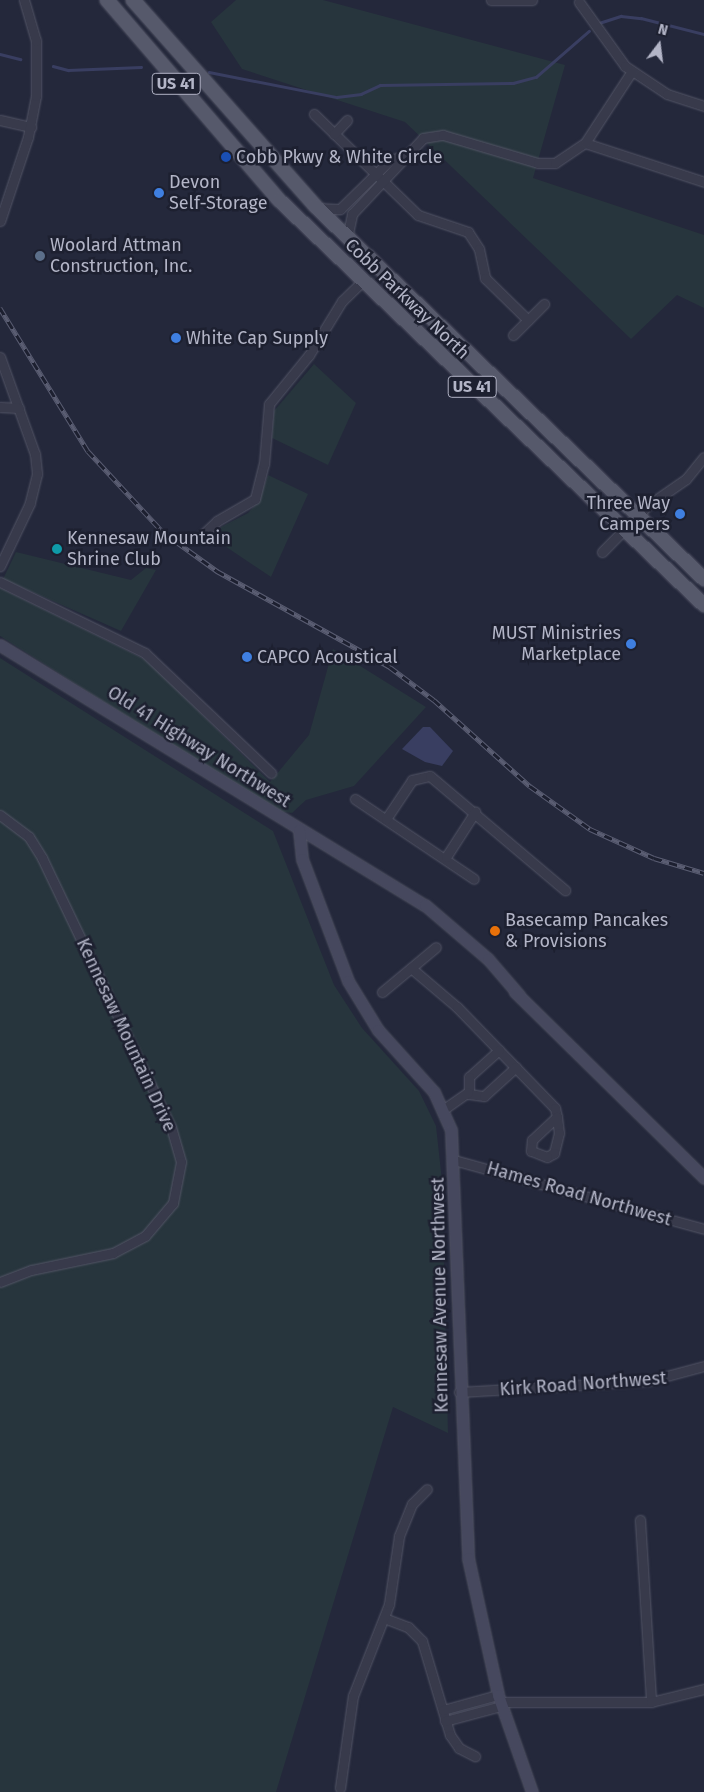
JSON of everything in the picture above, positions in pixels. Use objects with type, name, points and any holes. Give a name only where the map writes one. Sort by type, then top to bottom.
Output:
[{"type":"main road","name":"Cobb Parkway North","points":[[107,0],[240,157],[362,282],[704,605]]},
{"type":"main road","name":"Cobb Parkway North","points":[[133,0],[315,206],[704,579]]},
{"type":"street","points":[[0,220],[31,127],[38,56],[24,0]]},
{"type":"street","points":[[491,0],[532,0]]},
{"type":"street","points":[[568,0],[580,1],[606,45],[632,71],[667,94],[704,106]]},
{"type":"street","points":[[315,206],[340,209],[376,175],[423,138],[443,135],[549,164],[565,159],[585,143],[632,71]]},
{"type":"street","points":[[314,114],[418,215],[468,232],[479,249],[485,278],[528,320]]},
{"type":"street","points":[[0,120],[31,127]]},
{"type":"street","points":[[334,134],[347,120]]},
{"type":"street","points":[[585,143],[704,182]]},
{"type":"street","points":[[347,238],[349,218],[383,182],[402,156]]},
{"type":"street","points":[[200,538],[217,521],[255,499],[264,469],[269,404],[309,355],[342,301],[362,282]]},
{"type":"street","points":[[514,335],[544,304]]},
{"type":"street","points":[[0,357],[35,454],[37,474],[30,503],[0,566]]},
{"type":"street","points":[[0,407],[18,408]]},
{"type":"street","points":[[602,552],[638,515],[686,479],[704,457]]},
{"type":"street","points":[[0,582],[145,653],[271,773]]},
{"type":"street","name":"Old 41 Highway Northwest","points":[[0,645],[442,919],[488,958],[519,995],[704,1178]]},
{"type":"street","points":[[386,819],[412,780],[420,775],[435,778],[565,890]]},
{"type":"street","points":[[355,800],[446,857],[474,879]]},
{"type":"street","points":[[446,857],[475,812]]},
{"type":"street","name":"Kennesaw Mountain Drive","points":[[0,815],[29,837],[42,858],[172,1127],[181,1162],[173,1203],[146,1236],[114,1253],[31,1270],[0,1282]]},
{"type":"street","name":"Kennesaw Avenue Northwest","points":[[298,830],[302,859],[351,987],[375,1026],[424,1078],[444,1109],[454,1160],[459,1392],[469,1565],[499,1701],[532,1792]]},
{"type":"street","points":[[382,992],[436,948]]},
{"type":"street","points":[[411,968],[516,1067],[550,1102],[557,1117]]},
{"type":"street","points":[[468,1092],[469,1077],[499,1050]]},
{"type":"street","points":[[444,1109],[468,1092],[484,1096],[516,1067]]},
{"type":"street","name":"Hames Road Northwest","points":[[454,1160],[704,1229]]},
{"type":"street","name":"Kirk Road Northwest","points":[[459,1392],[648,1381],[704,1366]]},
{"type":"street","points":[[340,1788],[354,1690],[384,1618],[402,1527],[412,1504],[427,1489]]},
{"type":"street","points":[[640,1520],[651,1702]]},
{"type":"street","points":[[384,1618],[408,1627],[422,1641],[454,1742],[475,1756]]},
{"type":"street","points":[[443,1710],[499,1701],[651,1702],[704,1689]]},
{"type":"street","points":[[446,1720],[499,1701]]},
{"type":"shaded area","points":[[236,0],[323,0],[565,65],[533,178],[704,235],[704,308],[677,295],[631,339],[405,122],[242,69],[211,22]]},
{"type":"shaded area","points":[[314,364],[356,403],[328,465],[272,438],[274,411]]},
{"type":"shaded area","points":[[268,475],[308,494],[271,577],[213,538],[221,527],[248,513],[258,502]]},
{"type":"shaded area","points":[[16,552],[131,580],[146,568],[156,570],[121,631],[3,579]]},
{"type":"shaded area","points":[[0,588],[148,661],[270,782],[309,735],[333,649],[426,707],[354,786],[306,800],[292,813],[277,811],[0,636]]},
{"type":"shaded area","points":[[0,658],[273,831],[334,985],[362,1028],[419,1091],[436,1126],[442,1181],[448,1433],[393,1407],[276,1792],[0,1792]]},
{"type":"water","points":[[423,727],[430,727],[453,751],[442,766],[425,762],[402,749]]},
{"type":"waterway","points":[[599,23],[621,16],[641,18],[704,34]]},
{"type":"waterway","points":[[209,72],[337,97],[361,94],[380,85],[513,83],[536,77],[589,31]]},
{"type":"waterway","points":[[0,54],[20,59]]},
{"type":"waterway","points":[[53,66],[68,70],[141,67]]},
{"type":"railway","points":[[0,308],[88,451],[163,532],[217,571],[390,667],[434,700],[530,786],[590,829],[654,858],[704,873]]},
{"type":"place","name":"Cobb Pkwy & White Circle","points":[[226,157]]},
{"type":"place","name":"Devon Self-Storage","points":[[159,193]]},
{"type":"place","name":"Woolard Attman Construction, Inc.","points":[[40,256]]},
{"type":"place","name":"White Cap Supply","points":[[176,338]]},
{"type":"place","name":"Three Way Campers","points":[[680,514]]},
{"type":"place","name":"Kennesaw Mountain Shrine Club","points":[[57,549]]},
{"type":"place","name":"MUST Ministries Marketplace","points":[[631,644]]},
{"type":"place","name":"CAPCO Acoustical","points":[[247,657]]},
{"type":"place","name":"Basecamp Pancakes & Provisions","points":[[495,931]]}]
